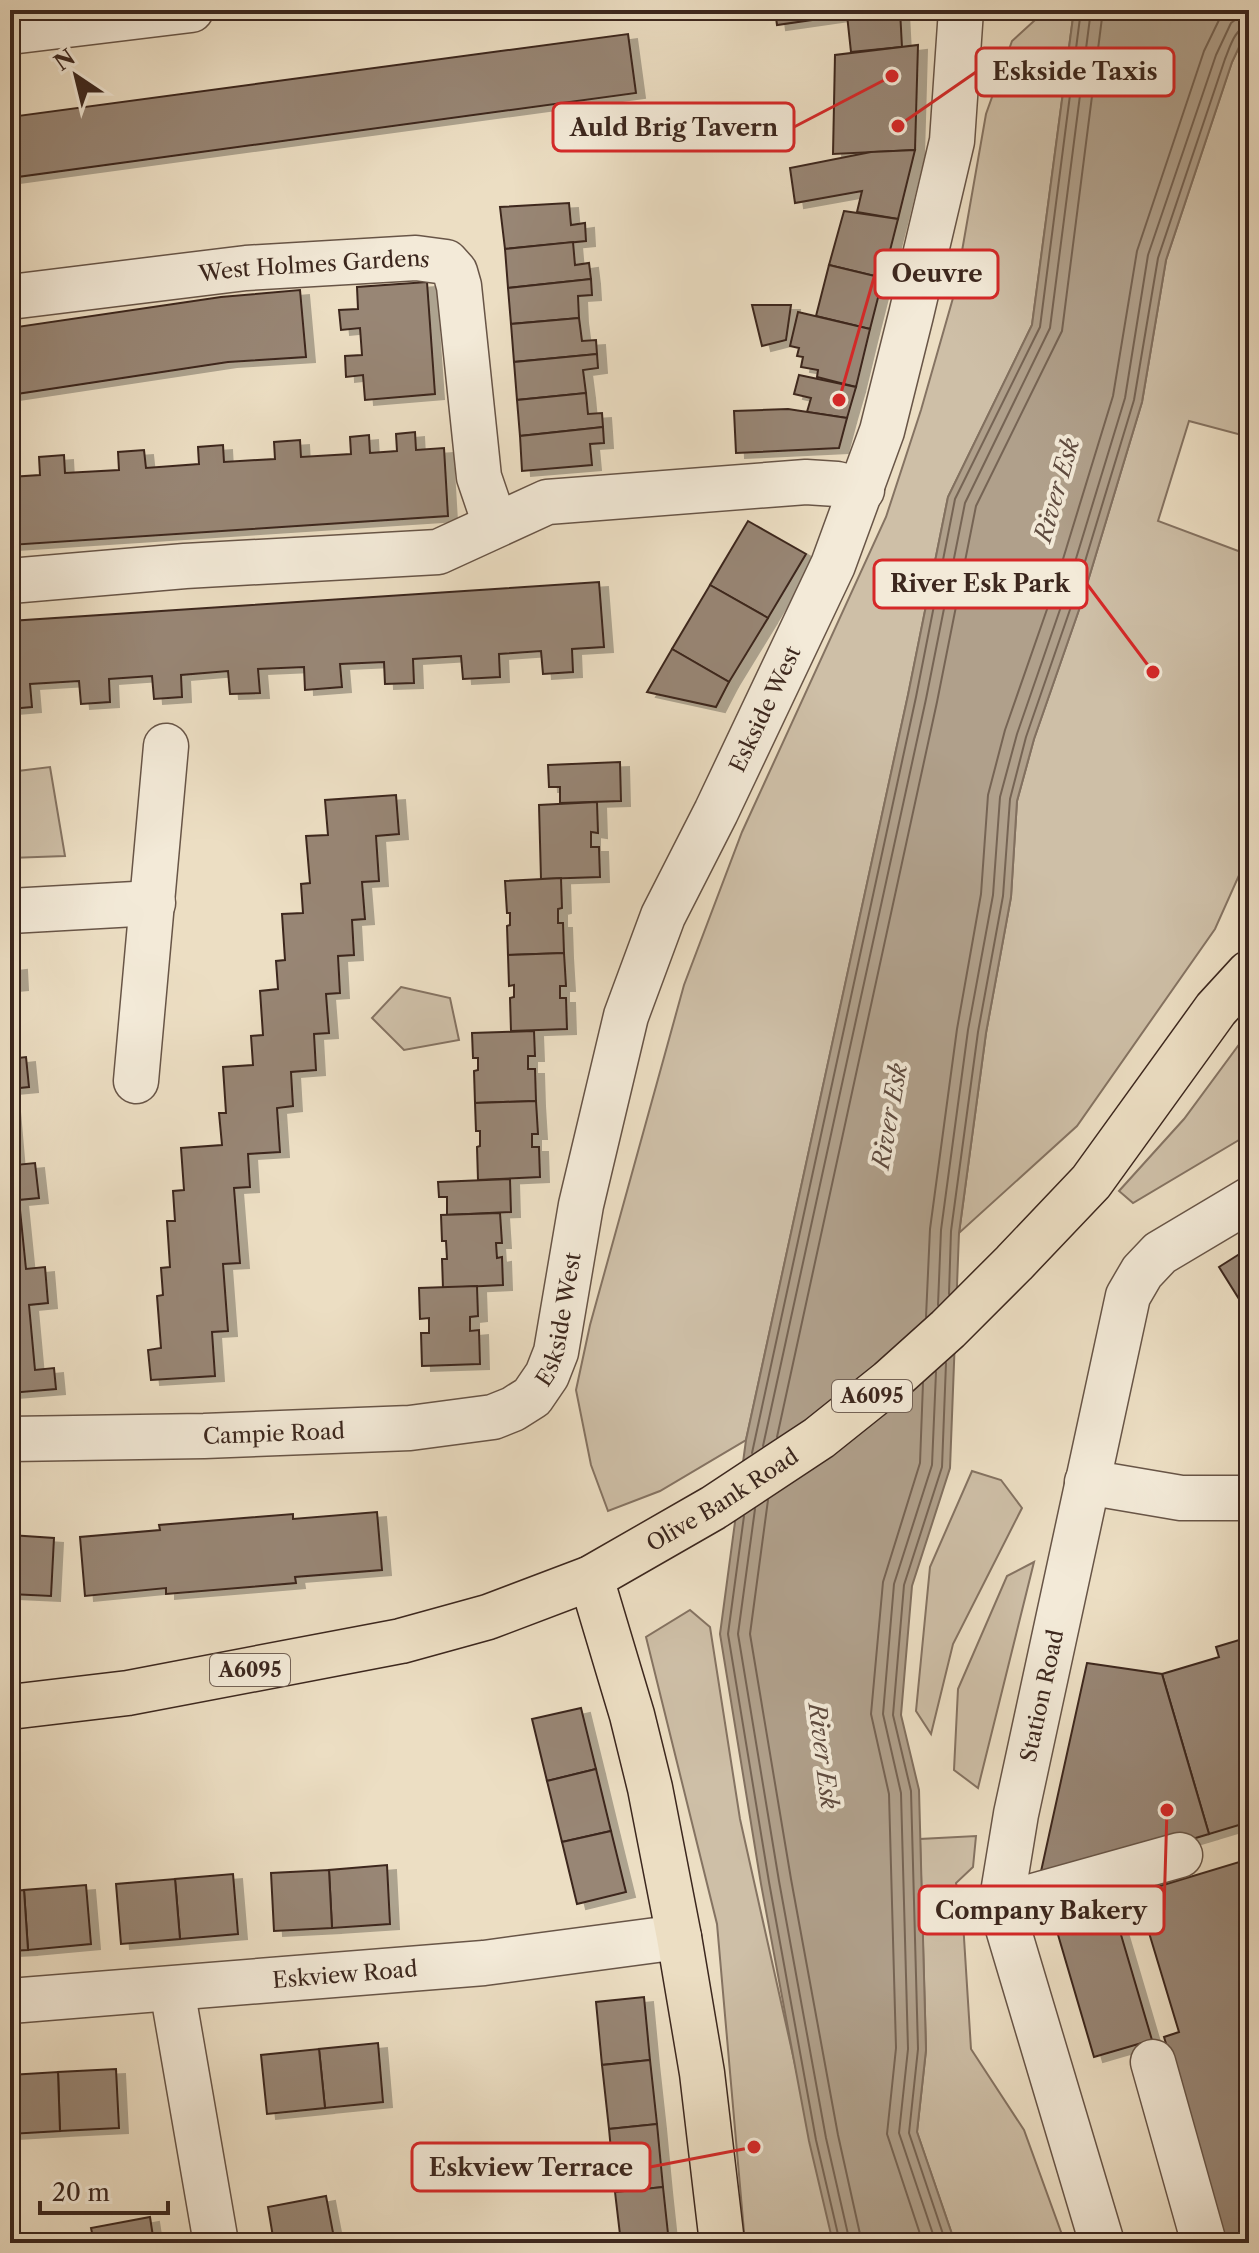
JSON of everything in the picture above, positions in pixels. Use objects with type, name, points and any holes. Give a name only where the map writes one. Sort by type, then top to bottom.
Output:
[{"type":"main road","name":"Olive Bank Road","points":[[10,1707],[128,1693],[401,1641],[488,1617],[591,1578],[713,1508],[819,1438],[889,1382],[948,1329],[1091,1182],[1216,1009],[1249,973]]},
{"type":"main road","points":[[591,1578],[632,1715],[650,1788],[702,2073],[722,2243]]},
{"type":"street","points":[[10,32],[191,10]]},
{"type":"street","name":"Eskside West","points":[[532,1397],[547,1375],[556,1352],[581,1205],[626,1016],[663,916],[827,579],[882,431],[952,141],[961,10]]},
{"type":"street","name":"West Holmes Gardens","points":[[10,297],[246,268],[416,258],[446,262],[455,272],[459,286],[479,477],[495,524]]},
{"type":"street","points":[[10,581],[185,566],[438,552],[547,502],[806,482],[837,484],[862,490]]},
{"type":"street","points":[[136,1081],[166,746]]},
{"type":"street","points":[[10,911],[153,903]]},
{"type":"street","name":"Station Road","points":[[1102,2243],[1001,1905],[1016,1814],[1128,1296],[1142,1272],[1160,1253],[1249,1200]]},
{"type":"street","name":"Campie Road","points":[[10,1439],[204,1436],[420,1427],[493,1417],[532,1397]]},
{"type":"street","points":[[1087,1482],[1181,1498],[1249,1498]]},
{"type":"street","points":[[1001,1905],[1180,1855]]},
{"type":"street","name":"Eskview Road","points":[[10,2001],[484,1963],[679,1937]]},
{"type":"street","points":[[172,1989],[216,2243]]},
{"type":"street","points":[[1153,2062],[1204,2243]]},
{"type":"shaded area","points":[[1046,10],[1074,10],[1032,325],[948,497],[746,1440],[660,1491],[608,1511],[591,1465],[576,1390],[590,1325],[684,985],[742,832],[886,517],[955,291],[986,114],[1012,41]]},
{"type":"shaded area","points":[[1249,26],[1249,437],[1189,421],[1158,521],[1249,555],[1249,853],[1215,929],[1077,1126],[959,1233],[986,1033],[1011,897],[1017,801],[1142,402],[1166,260],[1232,62]]},
{"type":"shaded area","points":[[50,767],[65,856],[10,858],[10,772]]},
{"type":"shaded area","points":[[401,987],[450,998],[459,1040],[404,1050],[372,1018]]},
{"type":"shaded area","points":[[1249,1031],[1249,1134],[1133,1203],[1119,1191],[1184,1119]]},
{"type":"shaded area","points":[[972,1471],[1001,1480],[1022,1508],[953,1644],[931,1734],[916,1711],[930,1567]]},
{"type":"shaded area","points":[[1034,1562],[978,1788],[954,1770],[958,1689],[1007,1576]]},
{"type":"shaded area","points":[[690,1610],[710,1627],[740,1819],[835,2243],[745,2243],[717,1924],[646,1637]]},
{"type":"shaded area","points":[[976,1836],[973,1867],[956,1883],[963,1922],[971,2049],[1024,2130],[1065,2243],[955,2243],[917,2132],[926,2050],[920,1839]]},
{"type":"water","name":"River Esk","points":[[1074,10],[1249,10],[1249,26],[1232,62],[1166,260],[1142,402],[1017,801],[1011,897],[986,1033],[959,1233],[950,1468],[912,1586],[901,1715],[919,1790],[926,2050],[917,2132],[955,2243],[833,2243],[809,2141],[761,1884],[720,1634],[746,1440],[948,497],[1032,325]]},
{"type":"building","points":[[775,10],[900,10],[902,47],[851,52],[847,15],[777,25]]},
{"type":"building","points":[[628,34],[636,93],[10,178],[10,117]]},
{"type":"building","points":[[918,45],[915,150],[833,154],[835,55]]},
{"type":"building","points":[[915,150],[898,219],[857,212],[862,191],[795,203],[790,168],[871,152]]},
{"type":"building","points":[[569,203],[571,225],[585,223],[586,241],[505,249],[500,207]]},
{"type":"building","points":[[844,211],[898,219],[883,278],[829,265]]},
{"type":"building","points":[[573,242],[575,265],[589,263],[591,279],[508,288],[505,249]]},
{"type":"building","points":[[829,265],[883,278],[870,329],[816,316]]},
{"type":"building","points":[[591,279],[592,295],[578,296],[579,318],[511,324],[508,288]]},
{"type":"building","points":[[427,282],[435,394],[365,400],[363,375],[346,377],[345,356],[362,355],[360,328],[341,330],[339,310],[358,309],[357,287]]},
{"type":"building","points":[[300,290],[306,357],[228,362],[10,395],[10,328],[221,297]]},
{"type":"building","points":[[752,305],[791,305],[786,340],[762,346]]},
{"type":"building","points":[[798,312],[870,329],[856,387],[817,377],[818,370],[801,367],[803,357],[797,356],[799,348],[790,346]]},
{"type":"building","points":[[579,318],[582,341],[596,340],[597,354],[514,362],[511,324]]},
{"type":"building","points":[[597,354],[598,368],[583,370],[586,393],[517,400],[514,362]]},
{"type":"building","points":[[799,375],[856,387],[847,418],[807,412],[811,398],[794,394]]},
{"type":"building","points":[[586,393],[588,414],[602,413],[603,427],[520,436],[517,400]]},
{"type":"building","points":[[788,409],[847,418],[839,448],[736,453],[734,411]]},
{"type":"building","points":[[603,427],[604,443],[590,444],[592,465],[522,471],[520,436]]},
{"type":"building","points":[[415,432],[416,450],[444,448],[448,516],[10,545],[10,477],[40,475],[39,457],[64,455],[65,473],[119,470],[118,452],[144,450],[146,468],[199,464],[198,447],[223,445],[224,462],[275,459],[274,442],[300,440],[301,457],[351,454],[350,437],[369,435],[370,453],[397,451],[396,434]]},
{"type":"building","points":[[748,521],[806,554],[768,618],[710,585]]},
{"type":"building","points":[[599,582],[604,647],[572,649],[573,672],[543,674],[541,651],[499,654],[500,677],[463,679],[461,656],[413,659],[414,683],[385,684],[384,662],[340,664],[342,687],[305,690],[304,667],[258,669],[260,693],[230,694],[228,671],[181,675],[182,697],[154,699],[152,676],[109,679],[110,702],[81,704],[79,681],[30,684],[32,707],[10,709],[10,621]]},
{"type":"building","points":[[710,585],[768,618],[729,682],[672,649]]},
{"type":"building","points":[[672,649],[729,682],[716,707],[647,692]]},
{"type":"building","points":[[620,762],[621,801],[560,803],[560,787],[549,787],[548,765]]},
{"type":"building","points":[[396,795],[399,834],[376,836],[379,881],[362,882],[365,919],[352,920],[354,955],[338,956],[340,993],[326,994],[329,1033],[314,1034],[316,1070],[291,1072],[293,1106],[277,1108],[280,1152],[248,1154],[250,1187],[234,1188],[240,1263],[223,1264],[228,1331],[212,1332],[215,1376],[151,1380],[148,1350],[161,1348],[157,1296],[163,1295],[161,1268],[170,1267],[167,1221],[175,1221],[173,1191],[184,1190],[181,1148],[222,1145],[219,1113],[226,1113],[223,1067],[253,1065],[251,1036],[263,1035],[260,991],[278,989],[276,961],[285,960],[282,914],[303,913],[301,884],[310,883],[306,836],[328,835],[325,800]]},
{"type":"building","points":[[597,802],[598,833],[591,832],[591,847],[599,847],[600,877],[541,879],[539,805]]},
{"type":"building","points":[[561,878],[562,908],[558,909],[558,923],[563,923],[564,953],[508,955],[510,913],[507,913],[505,881]]},
{"type":"building","points":[[564,953],[566,986],[560,986],[560,998],[566,998],[567,1029],[511,1031],[510,998],[514,997],[514,985],[509,986],[508,955]]},
{"type":"building","points":[[18,965],[19,985],[10,986],[10,966]]},
{"type":"building","points":[[534,1031],[535,1056],[528,1056],[528,1069],[535,1069],[536,1101],[475,1103],[474,1071],[478,1070],[478,1058],[473,1058],[472,1033]]},
{"type":"building","points":[[26,1057],[29,1087],[10,1089],[10,1059]]},
{"type":"building","points":[[10,1095],[16,1165],[35,1163],[39,1198],[19,1200],[26,1269],[45,1267],[48,1303],[29,1305],[35,1370],[54,1368],[56,1389],[10,1393]]},
{"type":"building","points":[[536,1101],[538,1134],[532,1134],[532,1147],[539,1147],[540,1177],[478,1180],[480,1131],[476,1131],[475,1103]]},
{"type":"building","points":[[510,1179],[511,1212],[447,1215],[447,1197],[439,1197],[438,1182]]},
{"type":"building","points":[[500,1213],[502,1243],[496,1243],[497,1258],[502,1257],[503,1285],[443,1288],[442,1259],[447,1259],[446,1241],[442,1241],[441,1215]]},
{"type":"building","points":[[1249,1248],[1249,1315],[1219,1267]]},
{"type":"building","points":[[477,1286],[478,1316],[470,1317],[470,1331],[479,1330],[480,1364],[422,1366],[421,1333],[429,1333],[429,1318],[420,1319],[419,1288]]},
{"type":"building","points":[[377,1512],[382,1570],[295,1577],[296,1583],[166,1594],[166,1588],[85,1596],[80,1537],[160,1530],[159,1525],[293,1514],[293,1519]]},
{"type":"building","points":[[10,1535],[54,1538],[51,1596],[10,1594]]},
{"type":"building","points":[[1249,1637],[1249,1822],[1209,1834],[1162,1674],[1219,1657],[1216,1647]]},
{"type":"building","points":[[1087,1663],[1162,1674],[1209,1834],[1038,1885]]},
{"type":"building","points":[[581,1708],[596,1769],[547,1781],[532,1719]]},
{"type":"building","points":[[596,1769],[611,1831],[562,1842],[547,1781]]},
{"type":"building","points":[[611,1831],[626,1892],[577,1904],[562,1842]]},
{"type":"building","points":[[1249,1859],[1249,2243],[1226,2243],[1164,2037],[1179,2032],[1137,1893]]},
{"type":"building","points":[[387,1865],[390,1924],[332,1928],[329,1870]]},
{"type":"building","points":[[329,1870],[332,1928],[274,1931],[271,1873]]},
{"type":"building","points":[[233,1874],[238,1934],[180,1939],[175,1879]]},
{"type":"building","points":[[175,1879],[180,1939],[121,1944],[116,1884]]},
{"type":"building","points":[[86,1885],[91,1944],[28,1950],[24,1890]]},
{"type":"building","points":[[24,1890],[28,1950],[10,1951],[10,1891]]},
{"type":"building","points":[[1114,1911],[1152,2040],[1094,2057],[1056,1928]]},
{"type":"building","points":[[644,1997],[650,2060],[602,2065],[596,2002]]},
{"type":"building","points":[[378,2043],[383,2102],[325,2108],[319,2049]]},
{"type":"building","points":[[319,2049],[325,2108],[267,2114],[261,2055]]},
{"type":"building","points":[[650,2060],[657,2124],[609,2129],[602,2065]]},
{"type":"building","points":[[116,2069],[119,2128],[60,2131],[58,2072]]},
{"type":"building","points":[[58,2072],[60,2131],[10,2134],[10,2075]]},
{"type":"building","points":[[657,2124],[663,2187],[615,2192],[609,2129]]},
{"type":"building","points":[[663,2187],[669,2243],[621,2243],[615,2192]]},
{"type":"building","points":[[326,2196],[335,2243],[274,2243],[268,2207]]},
{"type":"building","points":[[150,2217],[154,2243],[94,2243],[91,2228]]},
{"type":"place","name":"Auld Brig Tavern","points":[[892,76]]},
{"type":"place","name":"Eskside Taxis","points":[[898,126]]},
{"type":"place","name":"Oeuvre","points":[[839,400]]},
{"type":"place","name":"River Esk Park","points":[[1153,672]]},
{"type":"place","name":"Company Bakery","points":[[1167,1810]]},
{"type":"place","name":"Eskview Terrace","points":[[754,2147]]}]
